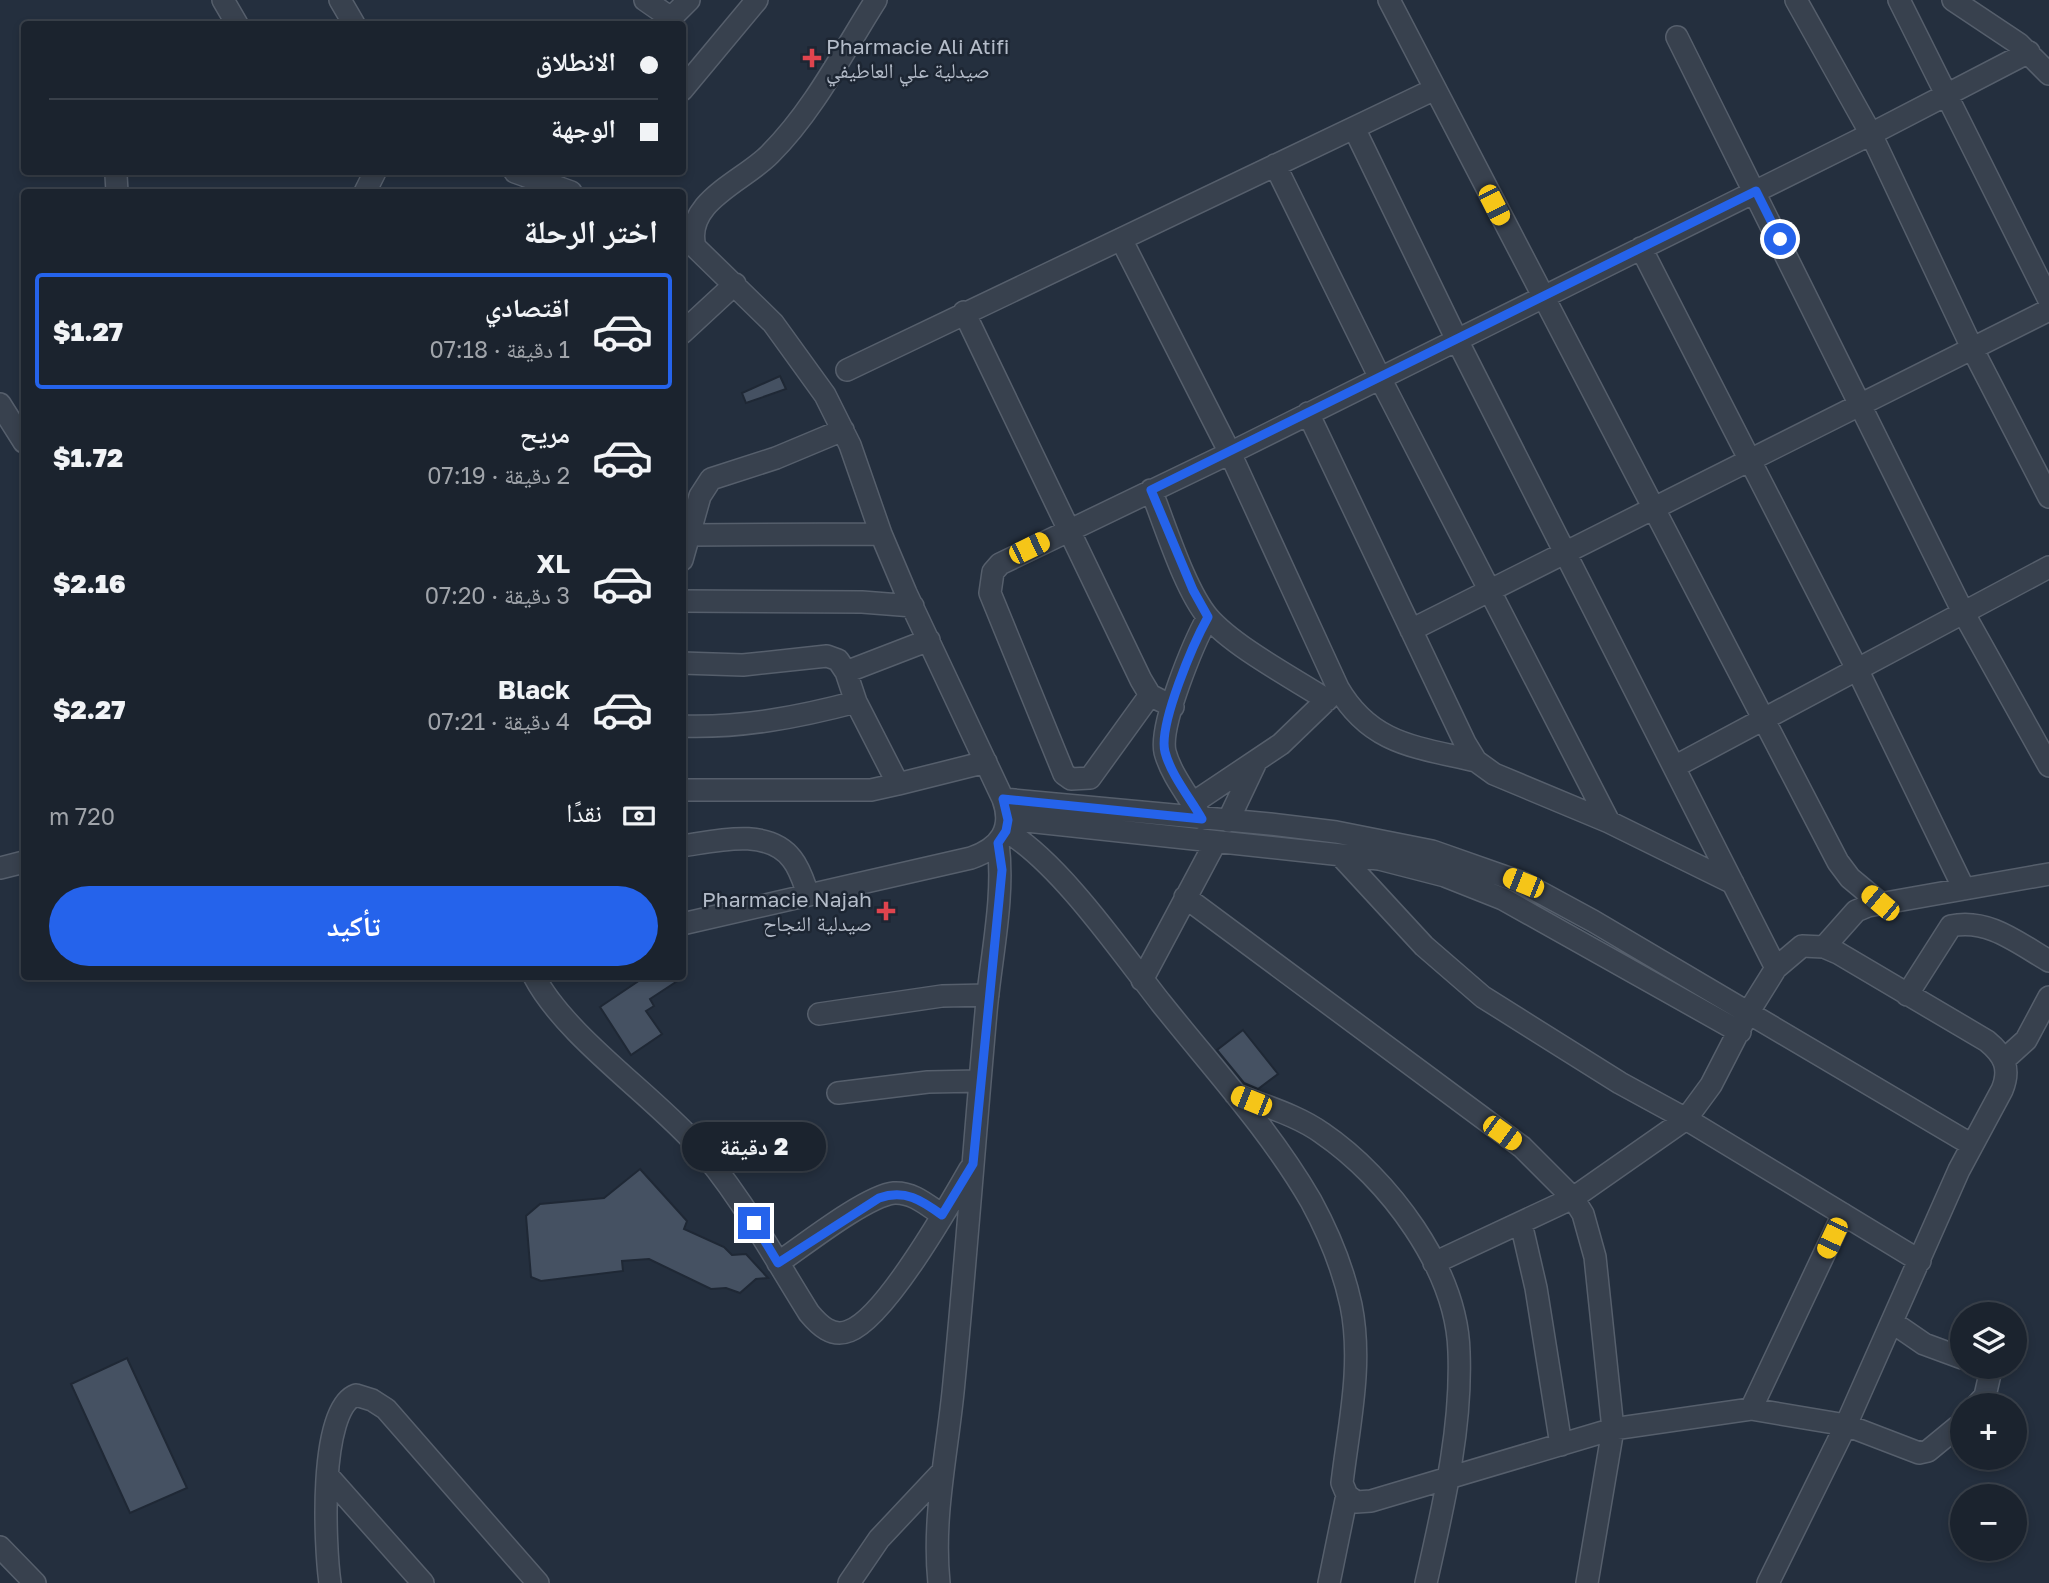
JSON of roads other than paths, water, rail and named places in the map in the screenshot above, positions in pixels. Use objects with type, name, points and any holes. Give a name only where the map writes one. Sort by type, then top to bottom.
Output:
[{"type":"street","points":[[223,0],[235,21]]},
{"type":"street","points":[[340,0],[352,21]]},
{"type":"street","points":[[645,0],[671,18],[689,0]]},
{"type":"street","points":[[686,85],[757,0]]},
{"type":"street","points":[[876,0],[804,115],[770,154],[703,208],[693,227],[689,244],[735,284],[794,347],[813,373],[844,430],[881,534],[986,762],[1004,823],[1002,870],[980,1081],[954,1387],[942,1472],[937,1558],[939,1583]]},
{"type":"street","points":[[1390,0],[1541,297],[1655,506],[1838,862],[1850,878],[1880,903]]},
{"type":"street","points":[[1796,0],[1871,134],[1973,350],[2049,497]]},
{"type":"street","points":[[1899,0],[2049,300]]},
{"type":"street","points":[[1954,0],[2029,52],[2049,74]]},
{"type":"street","points":[[1677,37],[1964,612],[2049,766]]},
{"type":"street","points":[[1150,695],[1090,779],[1071,779],[1064,774],[990,593],[989,583],[1000,564],[1230,453],[1871,134],[2029,52]]},
{"type":"street","points":[[847,370],[1434,89]]},
{"type":"street","points":[[1354,128],[1457,340],[1776,968]]},
{"type":"street","points":[[1275,165],[1380,378],[1609,822]]},
{"type":"street","points":[[523,175],[563,189]]},
{"type":"street","points":[[1121,239],[1230,453],[1333,694]]},
{"type":"street","points":[[1641,248],[1857,669],[1964,889]]},
{"type":"street","points":[[686,329],[735,284]]},
{"type":"street","points":[[1411,630],[2049,310]]},
{"type":"street","points":[[964,312],[1150,695],[1172,707]]},
{"type":"street","points":[[0,404],[21,437]]},
{"type":"street","points":[[1308,413],[1476,761]]},
{"type":"street","points":[[686,543],[691,494],[707,482],[718,475],[746,469],[844,430]]},
{"type":"street","points":[[1151,490],[1193,590],[1208,617],[1227,635],[1333,694],[1382,735],[1405,744],[1476,761],[1494,774],[1609,822],[1733,883]]},
{"type":"street","points":[[688,535],[881,534]]},
{"type":"street","points":[[1674,767],[2049,567]]},
{"type":"street","points":[[686,601],[862,601],[913,606]]},
{"type":"street","points":[[1198,811],[1166,754],[1164,735],[1191,650],[1208,617]]},
{"type":"street","points":[[846,672],[929,640]]},
{"type":"street","points":[[686,663],[743,665],[827,656],[838,660],[898,784]]},
{"type":"street","points":[[1198,811],[1333,694]]},
{"type":"street","points":[[686,726],[711,727],[762,722],[856,702]]},
{"type":"street","points":[[686,790],[871,790],[986,762]]},
{"type":"street","points":[[1228,821],[1255,764]]},
{"type":"street","points":[[1004,823],[1198,811],[1228,821],[1336,832],[1432,852],[1492,871],[1547,895],[1744,1022]]},
{"type":"street","points":[[1004,823],[1340,855],[1411,867],[1493,894],[1744,1022],[1972,1145]]},
{"type":"street","points":[[686,923],[971,858],[993,849],[1004,823]]},
{"type":"street","points":[[1004,823],[1048,866],[1233,1094],[1309,1198],[1328,1233],[1351,1307],[1356,1369],[1342,1483],[1347,1495],[1356,1502],[1364,1503],[1613,1429],[1751,1409],[1846,1425],[1919,1453],[1928,1451],[1950,1433]]},
{"type":"street","points":[[686,845],[729,839],[768,842],[790,856],[808,894]]},
{"type":"street","points":[[1142,980],[1215,843]]},
{"type":"street","points":[[1340,855],[1424,946],[1483,997],[1620,1083],[1686,1119],[1920,1261]]},
{"type":"street","points":[[0,868],[21,863]]},
{"type":"street","points":[[1824,947],[1856,911],[1880,903],[2049,874]]},
{"type":"street","points":[[1185,897],[1522,1147],[1573,1198],[1583,1214],[1595,1257],[1613,1429],[1587,1583]]},
{"type":"street","points":[[1907,995],[1951,926],[1969,922],[1985,925],[2049,961]]},
{"type":"street","points":[[1434,1264],[1573,1198],[1686,1119],[1711,1085],[1776,968],[1802,946],[1824,947],[1987,1041],[2005,1059],[2007,1077],[1972,1145],[1846,1425],[1768,1583]]},
{"type":"street","points":[[536,980],[552,1005],[691,1140],[718,1170],[818,1324],[837,1334],[848,1332],[881,1304],[942,1215],[973,1164]]},
{"type":"street","points":[[819,1014],[942,996],[988,995]]},
{"type":"street","points":[[2005,1059],[2026,1040],[2049,997]]},
{"type":"street","points":[[838,1093],[928,1082],[980,1081]]},
{"type":"street","points":[[1233,1094],[1320,1132],[1351,1155],[1384,1187],[1415,1226],[1434,1264],[1452,1313],[1460,1349],[1458,1415],[1448,1479],[1426,1583]]},
{"type":"street","points":[[778,1263],[864,1205],[888,1195],[913,1196],[942,1215]]},
{"type":"street","points":[[1751,1409],[1843,1214]]},
{"type":"street","points":[[1521,1223],[1536,1288],[1561,1445]]},
{"type":"street","points":[[1892,1322],[1924,1344],[1950,1354]]},
{"type":"street","points":[[330,1583],[325,1544],[328,1476],[338,1415],[343,1404],[356,1395],[372,1400],[386,1409],[538,1583]]},
{"type":"street","points":[[849,1583],[879,1539],[942,1472]]},
{"type":"street","points":[[328,1476],[423,1583]]},
{"type":"street","points":[[1329,1583],[1347,1495]]},
{"type":"street","points":[[0,1547],[35,1583]]},
{"type":"place","name":"Pharmacie Ali Atifi صيدلية علي العاطيفي","points":[[812,58]]},
{"type":"place","name":"Pharmacie Najah صيدلية النجاح","points":[[886,911]]}]
